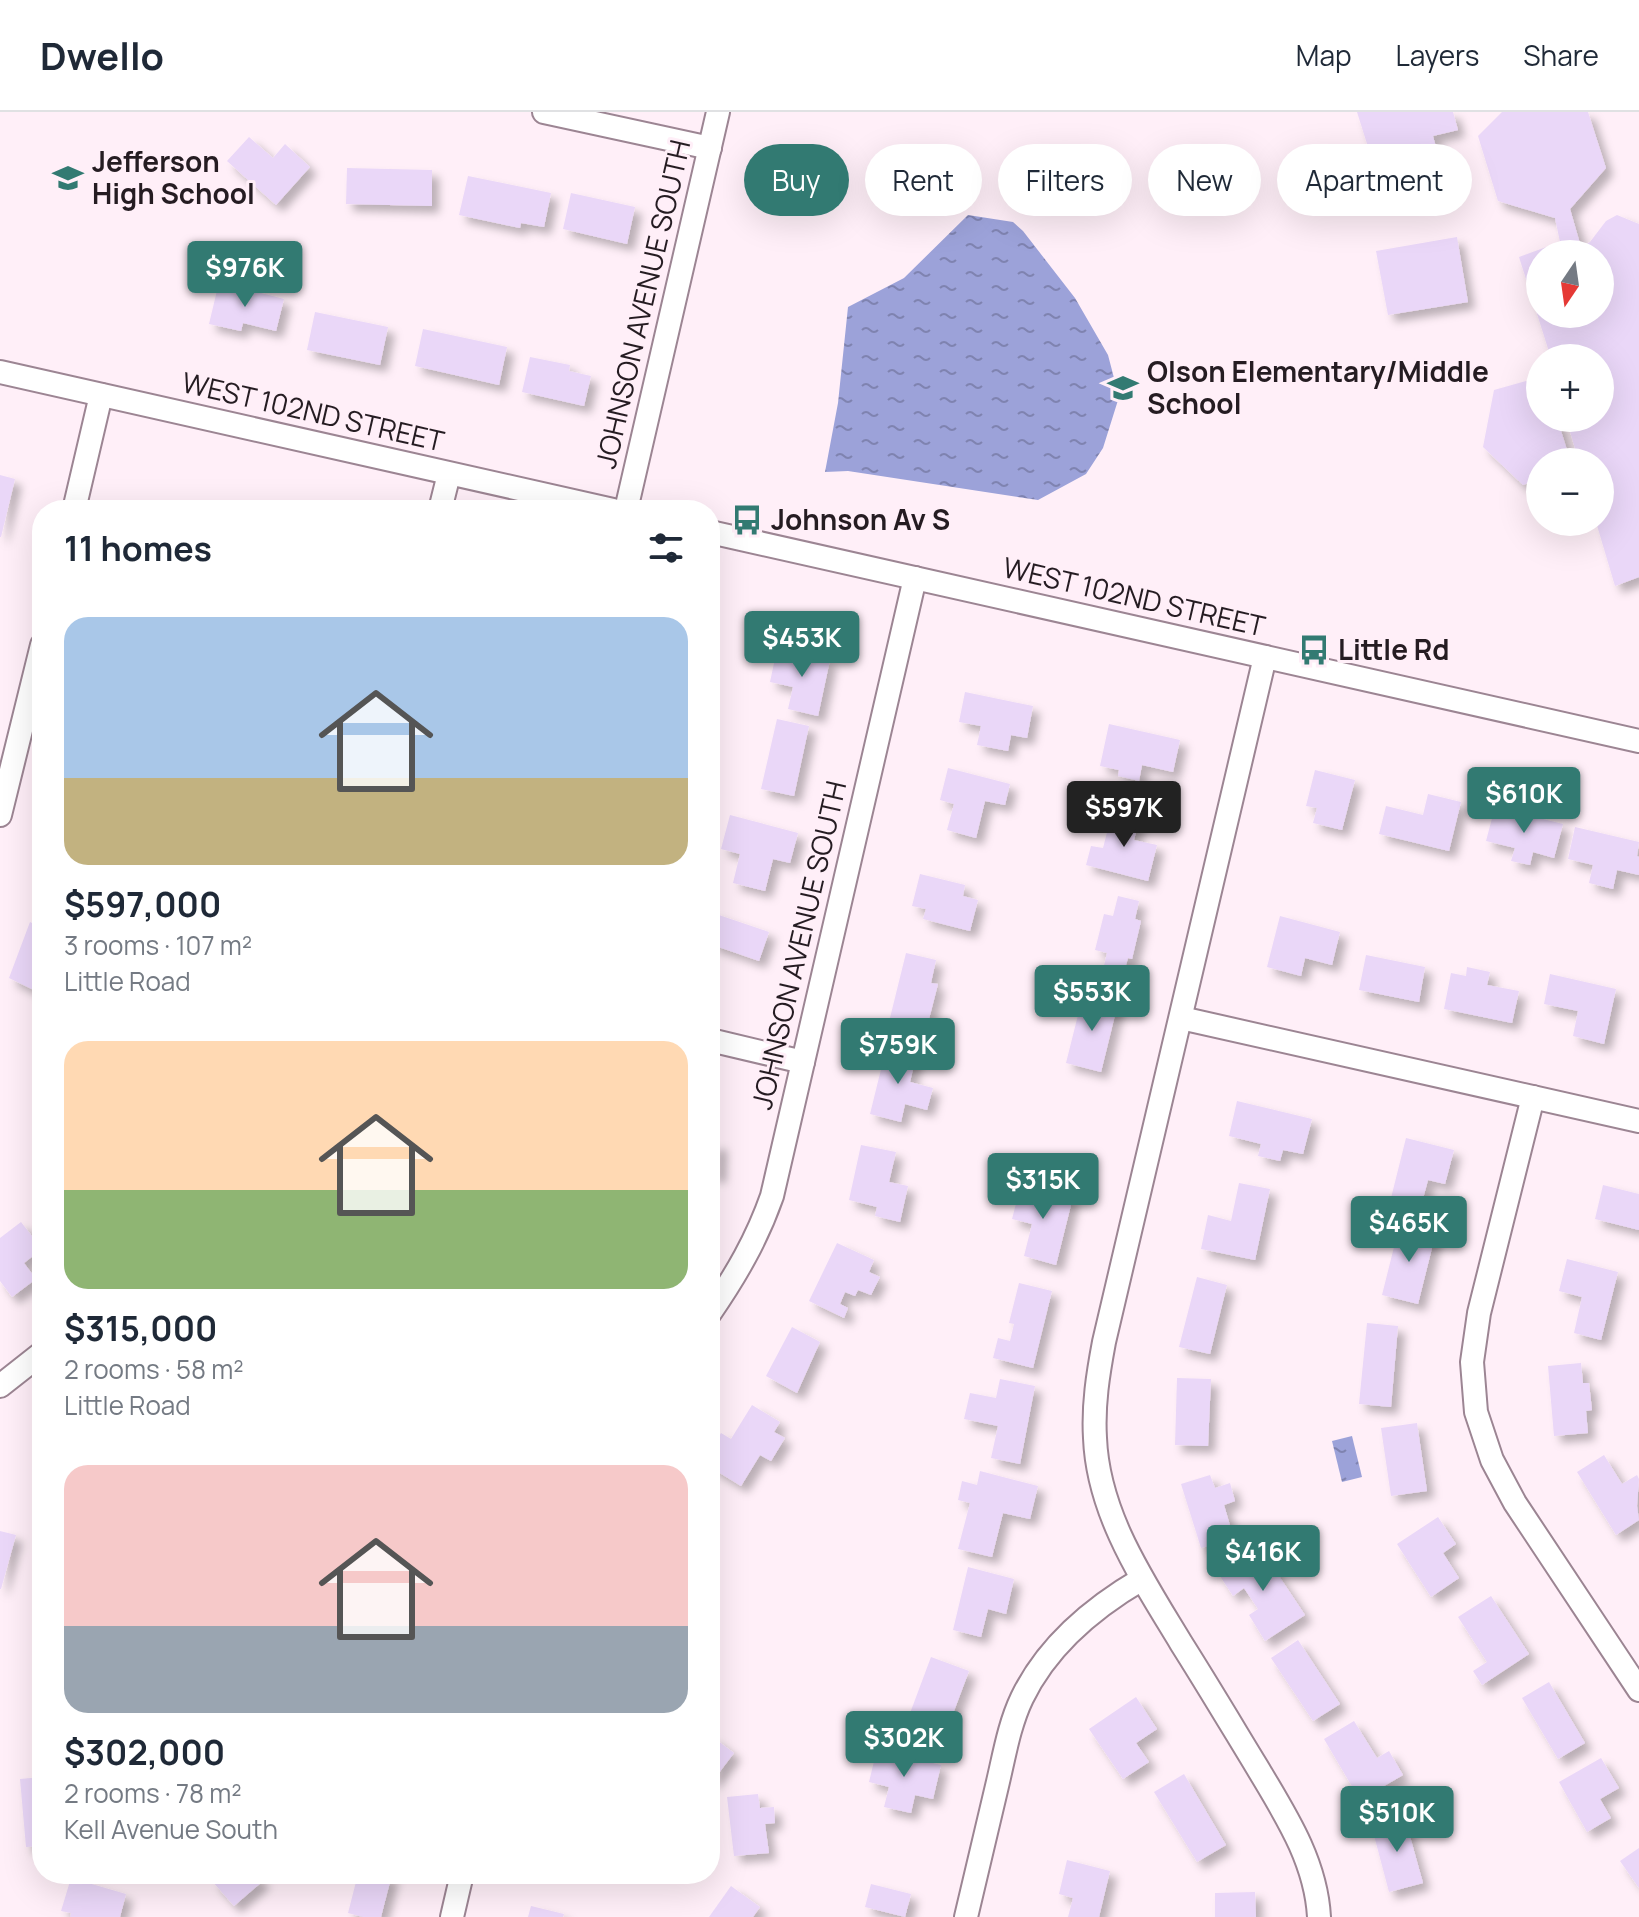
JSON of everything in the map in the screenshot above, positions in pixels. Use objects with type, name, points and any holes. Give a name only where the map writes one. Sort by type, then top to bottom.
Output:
[{"type":"street","points":[[544,112],[710,148]]},
{"type":"street","name":"JOHNSON AVENUE SOUTH","points":[[628,500],[718,112]]},
{"type":"street","name":"WEST 102ND STREET","points":[[0,372],[567,500]]},
{"type":"street","points":[[76,500],[101,395]]},
{"type":"street","points":[[442,500],[449,474]]},
{"type":"street","name":"WEST 102ND STREET","points":[[720,534],[1639,741]]},
{"type":"street","name":"JOHNSON AVENUE SOUTH","points":[[720,1298],[759,1234],[772,1196],[915,578]]},
{"type":"street","points":[[1265,657],[1095,1391],[1095,1441],[1103,1489],[1119,1535],[1142,1579],[1281,1807],[1306,1855],[1319,1917]]},
{"type":"street","points":[[0,815],[32,685]]},
{"type":"street","points":[[1181,1018],[1639,1121]]},
{"type":"street","points":[[720,1042],[803,1062]]},
{"type":"street","points":[[1533,1097],[1479,1313],[1472,1362],[1476,1412],[1492,1460],[1515,1503],[1639,1690]]},
{"type":"street","points":[[0,1386],[32,1361]]},
{"type":"street","points":[[966,1917],[1007,1743],[1022,1698],[1047,1659],[1079,1625],[1114,1595],[1142,1579]]},
{"type":"street","points":[[452,1917],[460,1884]]},
{"type":"water","points":[[967,216],[1013,222],[1023,231],[1075,298],[1108,355],[1119,397],[1103,448],[1086,474],[1038,500],[848,471],[825,472],[838,403],[848,307],[904,278]]},
{"type":"water","points":[[1352,1436],[1362,1477],[1342,1482],[1332,1441]]},
{"type":"building","points":[[1357,112],[1453,112],[1458,130],[1433,136],[1435,144],[1367,144]]},
{"type":"building","points":[[1502,112],[1588,112],[1606,168],[1570,209],[1579,240],[1560,240],[1555,218],[1498,201],[1478,136]]},
{"type":"building","points":[[249,137],[273,158],[285,144],[310,167],[276,205],[227,161]]},
{"type":"building","points":[[347,168],[432,170],[432,206],[346,204]]},
{"type":"building","points":[[468,176],[551,193],[544,227],[521,223],[520,228],[459,215]]},
{"type":"building","points":[[571,193],[635,207],[627,244],[563,229]]},
{"type":"building","points":[[1617,215],[1639,224],[1639,577],[1615,586],[1600,536],[1614,536],[1614,448],[1575,448],[1570,432],[1614,432],[1614,344],[1547,344],[1541,328],[1614,328],[1614,240],[1592,240],[1606,221]]},
{"type":"building","points":[[1457,237],[1468,302],[1388,315],[1376,251]]},
{"type":"building","points":[[1526,254],[1526,279],[1519,257]]},
{"type":"building","points":[[219,282],[284,299],[276,331],[243,323],[241,331],[209,324]]},
{"type":"building","points":[[315,312],[388,327],[380,365],[307,350]]},
{"type":"building","points":[[423,329],[507,347],[499,385],[415,366]]},
{"type":"building","points":[[530,357],[570,365],[569,371],[591,376],[584,406],[522,392]]},
{"type":"building","points":[[1526,381],[1526,432],[1561,432],[1566,448],[1526,448],[1526,484],[1523,485],[1483,447],[1494,390]]},
{"type":"building","points":[[0,475],[15,479],[1,537],[0,537]]},
{"type":"building","points":[[777,649],[830,660],[818,716],[788,709],[793,687],[770,682]]},
{"type":"building","points":[[965,692],[1033,706],[1027,738],[1011,735],[1008,751],[977,745],[981,726],[959,722]]},
{"type":"building","points":[[777,719],[809,726],[794,796],[761,789]]},
{"type":"building","points":[[1109,724],[1180,740],[1173,772],[1142,765],[1139,781],[1118,776],[1119,770],[1100,766]]},
{"type":"building","points":[[948,768],[1010,784],[1005,805],[985,801],[976,838],[947,830],[954,804],[940,800]]},
{"type":"building","points":[[1315,770],[1355,780],[1342,830],[1313,823],[1317,808],[1306,806]]},
{"type":"building","points":[[1428,794],[1461,802],[1449,851],[1379,834],[1386,806],[1423,815]]},
{"type":"building","points":[[1495,807],[1563,824],[1554,858],[1533,852],[1530,865],[1511,861],[1515,848],[1486,841]]},
{"type":"building","points":[[1113,809],[1140,816],[1134,840],[1157,845],[1148,881],[1086,865],[1091,846],[1103,848]]},
{"type":"building","points":[[730,815],[798,833],[790,863],[773,859],[765,891],[733,883],[740,854],[721,849]]},
{"type":"building","points":[[1575,827],[1639,842],[1639,875],[1617,870],[1613,889],[1589,883],[1593,865],[1568,859]]},
{"type":"building","points":[[920,874],[965,885],[963,896],[978,900],[970,931],[923,919],[926,909],[912,906]]},
{"type":"building","points":[[1118,896],[1139,901],[1135,919],[1141,921],[1132,959],[1128,958],[1122,979],[1102,974],[1107,953],[1095,950],[1104,914],[1113,916]]},
{"type":"building","points":[[720,915],[769,932],[759,961],[720,947]]},
{"type":"building","points":[[1280,916],[1340,932],[1332,965],[1305,958],[1301,976],[1267,967]]},
{"type":"building","points":[[30,922],[32,989],[9,978]]},
{"type":"building","points":[[906,953],[936,960],[931,983],[938,984],[926,1031],[889,1022]]},
{"type":"building","points":[[1366,955],[1425,967],[1419,1002],[1359,990]]},
{"type":"building","points":[[1467,967],[1490,972],[1487,985],[1519,991],[1512,1023],[1444,1009],[1451,973],[1466,976]]},
{"type":"building","points":[[1550,974],[1616,989],[1604,1044],[1573,1036],[1578,1011],[1544,1004]]},
{"type":"building","points":[[1083,995],[1118,1003],[1101,1072],[1066,1063]]},
{"type":"building","points":[[887,1045],[917,1052],[910,1082],[933,1088],[927,1110],[905,1104],[901,1122],[870,1114]]},
{"type":"building","points":[[1237,1101],[1312,1119],[1303,1154],[1283,1150],[1280,1161],[1258,1156],[1261,1144],[1229,1136]]},
{"type":"building","points":[[1406,1138],[1454,1150],[1445,1184],[1428,1180],[1420,1210],[1390,1202]]},
{"type":"building","points":[[861,1145],[896,1152],[889,1182],[908,1186],[900,1222],[875,1216],[877,1207],[849,1200]]},
{"type":"building","points":[[1239,1183],[1270,1189],[1255,1260],[1201,1249],[1208,1215],[1231,1221]]},
{"type":"building","points":[[1021,1184],[1073,1197],[1056,1265],[1024,1256],[1032,1224],[1012,1219]]},
{"type":"building","points":[[1603,1185],[1639,1194],[1639,1230],[1595,1219]]},
{"type":"building","points":[[21,1222],[32,1236],[32,1257],[24,1263],[32,1274],[32,1282],[12,1297],[0,1281],[0,1238]]},
{"type":"building","points":[[1400,1223],[1436,1232],[1418,1304],[1382,1295]]},
{"type":"building","points":[[837,1243],[874,1260],[869,1272],[880,1277],[871,1295],[858,1290],[855,1296],[845,1292],[840,1304],[848,1308],[844,1318],[809,1301]]},
{"type":"building","points":[[1567,1259],[1618,1272],[1601,1340],[1574,1333],[1582,1297],[1559,1291]]},
{"type":"building","points":[[1197,1277],[1227,1285],[1210,1354],[1179,1347]]},
{"type":"building","points":[[1019,1283],[1052,1291],[1033,1368],[993,1358],[998,1338],[1010,1341],[1014,1324],[1009,1323]]},
{"type":"building","points":[[1367,1323],[1398,1326],[1391,1407],[1359,1404]]},
{"type":"building","points":[[792,1327],[820,1342],[797,1393],[766,1376]]},
{"type":"building","points":[[1581,1363],[1583,1383],[1589,1383],[1592,1410],[1586,1411],[1588,1433],[1554,1436],[1548,1366]]},
{"type":"building","points":[[1177,1378],[1211,1379],[1208,1446],[1175,1445]]},
{"type":"building","points":[[1000,1379],[1035,1386],[1020,1464],[991,1458],[998,1426],[964,1419],[970,1393],[996,1398]]},
{"type":"building","points":[[752,1405],[780,1422],[774,1432],[785,1438],[771,1461],[760,1455],[741,1486],[720,1473],[720,1435],[731,1439]]},
{"type":"building","points":[[1417,1423],[1427,1491],[1391,1496],[1381,1428]]},
{"type":"building","points":[[1604,1455],[1622,1484],[1637,1475],[1639,1479],[1639,1520],[1616,1535],[1577,1472]]},
{"type":"building","points":[[980,1471],[1038,1486],[1030,1519],[1003,1513],[992,1557],[958,1549],[970,1503],[958,1500],[962,1481],[977,1485]]},
{"type":"building","points":[[1210,1475],[1215,1488],[1230,1483],[1235,1501],[1224,1505],[1234,1539],[1201,1548],[1181,1484]]},
{"type":"building","points":[[1438,1517],[1456,1544],[1443,1553],[1459,1578],[1431,1597],[1397,1544]]},
{"type":"building","points":[[0,1531],[16,1535],[1,1589],[0,1589]]},
{"type":"building","points":[[1259,1546],[1305,1615],[1265,1641],[1249,1615],[1258,1609],[1244,1588],[1233,1596],[1218,1573]]},
{"type":"building","points":[[968,1567],[1014,1579],[1006,1614],[988,1609],[981,1637],[953,1630]]},
{"type":"building","points":[[1491,1596],[1529,1654],[1482,1685],[1473,1671],[1487,1662],[1458,1617]]},
{"type":"building","points":[[1298,1640],[1340,1704],[1313,1721],[1271,1658]]},
{"type":"building","points":[[931,1657],[969,1671],[951,1719],[943,1715],[936,1735],[906,1724]]},
{"type":"building","points":[[1549,1682],[1585,1743],[1558,1759],[1522,1698]]},
{"type":"building","points":[[1136,1697],[1157,1729],[1136,1743],[1149,1762],[1123,1779],[1089,1729]]},
{"type":"building","points":[[1354,1721],[1377,1758],[1389,1751],[1403,1775],[1360,1800],[1324,1739]]},
{"type":"building","points":[[720,1742],[734,1753],[720,1771]]},
{"type":"building","points":[[877,1749],[941,1765],[933,1799],[915,1795],[911,1813],[884,1807],[889,1787],[869,1782]]},
{"type":"building","points":[[1601,1758],[1619,1788],[1600,1799],[1611,1818],[1587,1832],[1559,1782]]},
{"type":"building","points":[[1184,1774],[1226,1845],[1197,1862],[1154,1792]]},
{"type":"building","points":[[32,1778],[32,1847],[26,1847],[20,1779]]},
{"type":"building","points":[[758,1794],[760,1808],[774,1807],[775,1823],[765,1824],[769,1853],[734,1856],[727,1797]]},
{"type":"building","points":[[1404,1815],[1423,1883],[1389,1892],[1371,1824]]},
{"type":"building","points":[[1639,1848],[1639,1888],[1620,1861]]},
{"type":"building","points":[[1067,1860],[1110,1871],[1099,1917],[1068,1917],[1073,1898],[1059,1894]]},
{"type":"building","points":[[69,1884],[92,1884],[126,1894],[120,1917],[70,1917],[71,1913],[61,1911]]},
{"type":"building","points":[[215,1884],[260,1884],[234,1906]]},
{"type":"building","points":[[355,1884],[389,1884],[381,1917],[348,1913]]},
{"type":"building","points":[[871,1884],[911,1894],[905,1917],[865,1907]]},
{"type":"building","points":[[731,1886],[760,1907],[753,1917],[709,1917]]},
{"type":"building","points":[[1255,1892],[1256,1917],[1215,1917],[1215,1893]]},
{"type":"building","points":[[531,1906],[564,1914],[563,1917],[528,1917]]},
{"type":"place","name":"Jefferson High School","points":[[68,178]]},
{"type":"place","name":"Olson Elementary/Middle School","points":[[1123,388]]},
{"type":"place","name":"Johnson Av S","points":[[747,520]]},
{"type":"place","name":"Little Rd","points":[[1314,650]]}]
